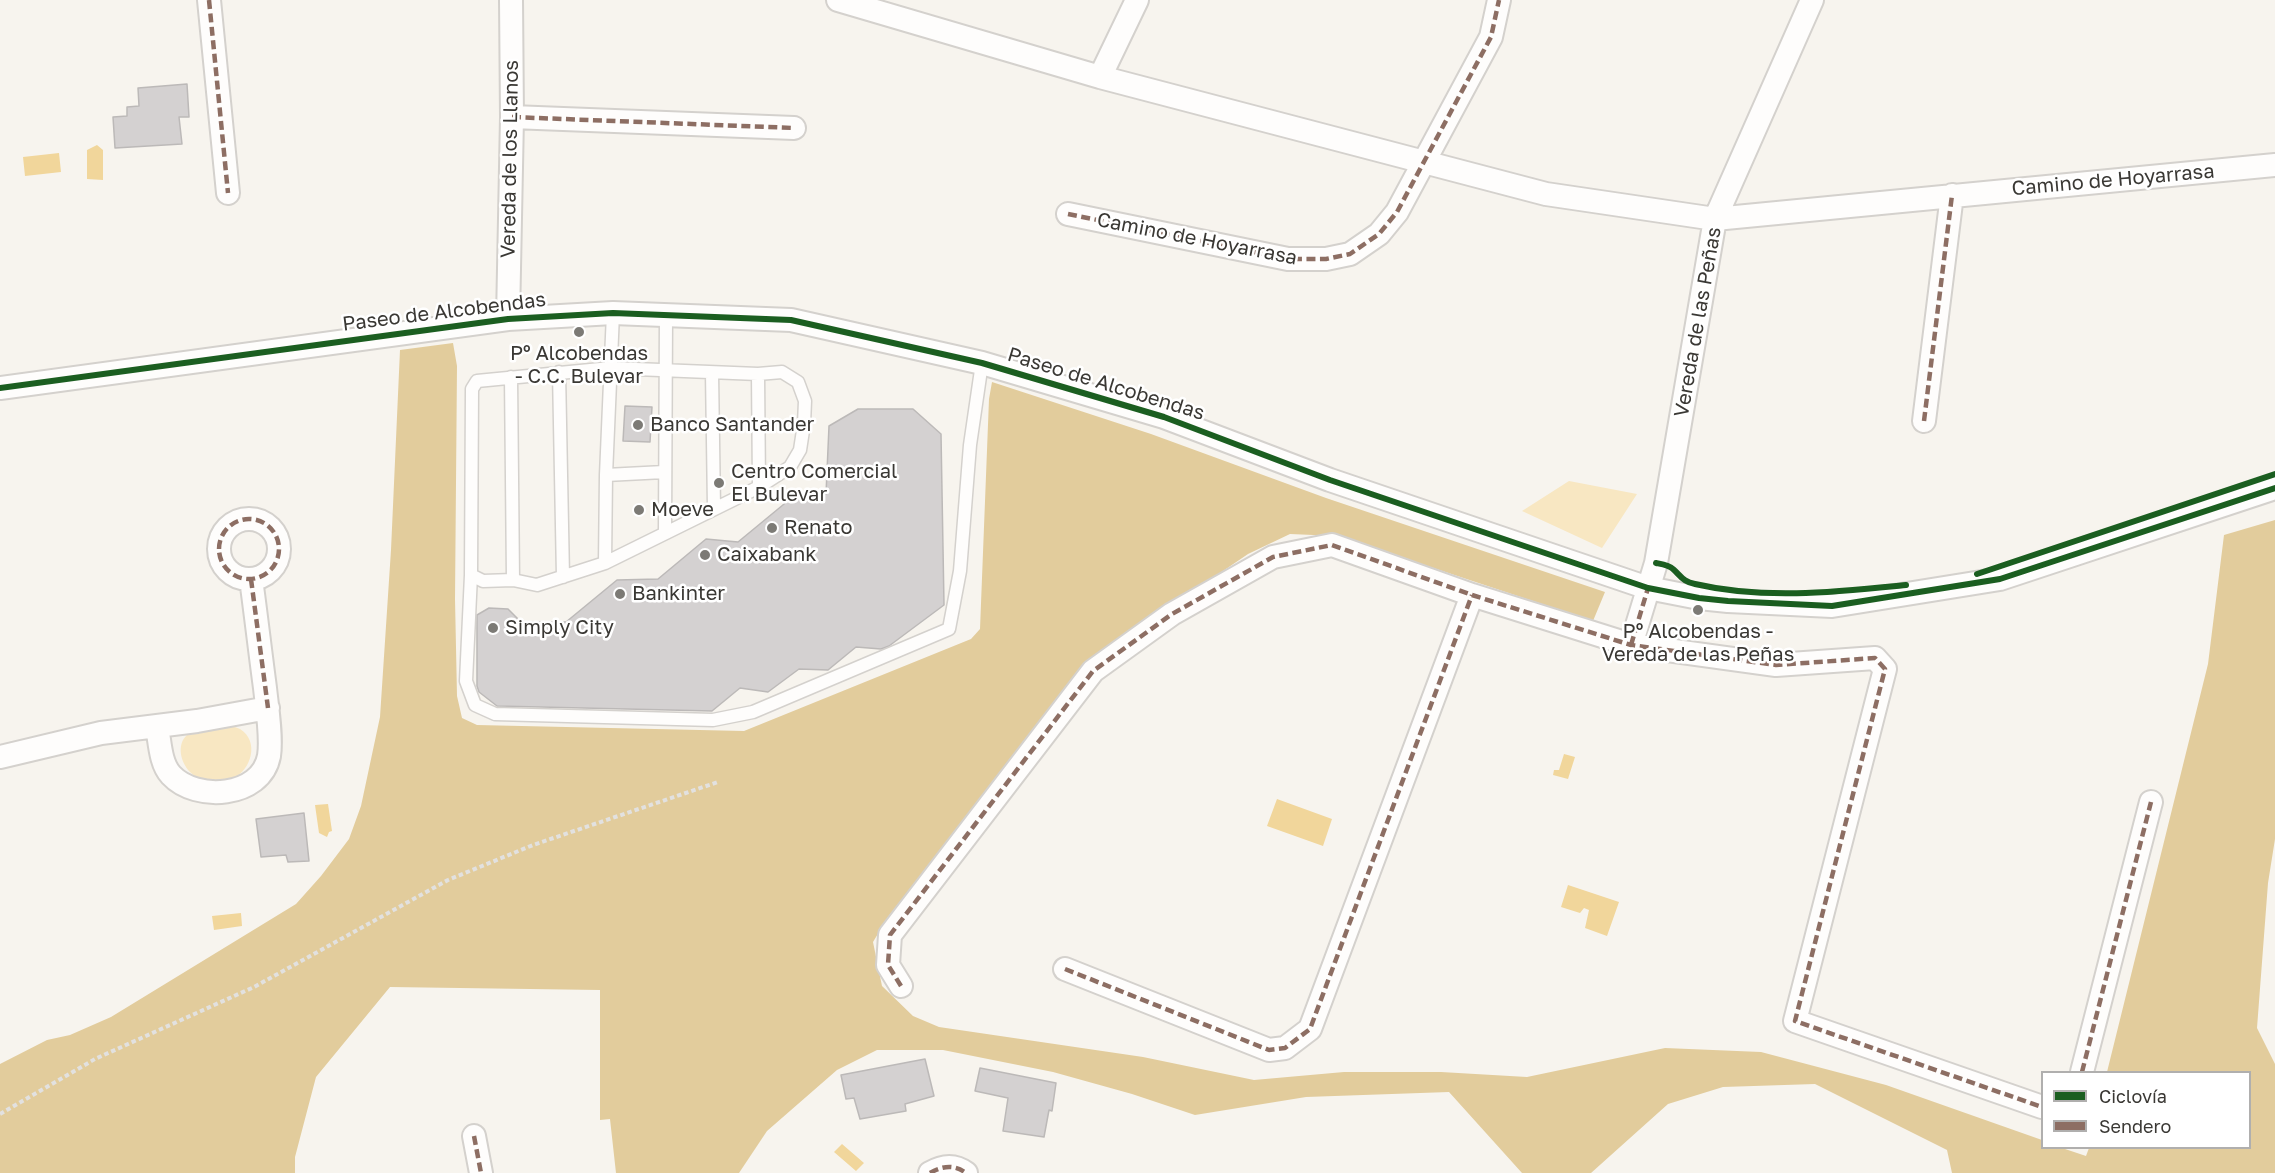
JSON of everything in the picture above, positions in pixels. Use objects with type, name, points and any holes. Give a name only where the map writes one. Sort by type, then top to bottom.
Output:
[{"type":"street","points":[[209,0],[228,193]]},
{"type":"street","name":"Vereda de los Llanos","points":[[508,319],[512,117],[511,0]]},
{"type":"street","name":"Camino de Hoyarrasa","points":[[838,0],[1100,77],[1546,194],[1715,219],[2275,165]]},
{"type":"street","points":[[1100,77],[1137,0]]},
{"type":"street","name":"Camino de Hoyarrasa","points":[[1068,214],[1288,259],[1326,260],[1350,254],[1379,234],[1397,212],[1491,37],[1499,0]]},
{"type":"street","name":"Vereda de las Peñas","points":[[1631,645],[1656,563],[1715,219],[1812,0]]},
{"type":"street","points":[[512,117],[794,128]]},
{"type":"street","points":[[1924,421],[1952,195]]},
{"type":"street","name":"Paseo de Alcobendas","points":[[0,388],[508,319],[613,313],[791,320],[982,363],[1164,417],[1330,480],[1648,588],[1728,601],[1832,606],[2000,579],[2275,488]]},
{"type":"street","points":[[901,986],[888,965],[890,935],[1093,671],[1172,614],[1272,557],[1332,545],[1472,595],[1631,645],[1776,664],[1875,658],[1885,669],[1796,1021],[2041,1106]]},
{"type":"street","points":[[158,727],[162,755],[169,773],[180,783],[200,790],[218,792],[236,790],[251,783],[262,771],[269,757],[267,708],[251,579]]},
{"type":"street","points":[[1065,969],[1269,1050],[1285,1048],[1310,1029],[1472,595]]},
{"type":"street","points":[[0,757],[101,733],[158,727],[267,708]]},
{"type":"street","points":[[2082,1071],[2151,802]]},
{"type":"street","points":[[474,1136],[481,1173]]},
{"type":"street","points":[[930,1173],[940,1167],[951,1166],[966,1173]]},
{"type":"lane","points":[[605,563],[606,475],[613,313]]},
{"type":"lane","points":[[665,533],[666,316]]},
{"type":"lane","points":[[471,575],[483,581],[513,580],[537,585],[564,577],[605,563],[759,487],[790,467],[800,450],[805,401],[798,382],[782,372],[712,373],[611,368],[477,381],[472,389],[471,575],[466,681],[475,705],[495,714],[713,720],[764,708],[948,629],[960,572],[970,445],[982,363]]},
{"type":"lane","points":[[559,372],[564,577]]},
{"type":"lane","points":[[712,373],[714,508]]},
{"type":"lane","points":[[758,374],[759,487]]},
{"type":"lane","points":[[511,377],[513,580]]},
{"type":"lane","points":[[606,475],[664,472]]},
{"type":"path","points":[[0,1114],[95,1059],[254,987],[448,880],[533,845],[718,782]]},
{"type":"shaded area","points":[[97,145],[103,150],[103,180],[87,179],[87,150]]},
{"type":"shaded area","points":[[59,153],[61,172],[25,176],[23,157]]},
{"type":"shaded area","points":[[453,343],[457,366],[455,599],[457,696],[462,718],[477,725],[744,731],[971,639],[980,629],[989,399],[992,382],[1151,434],[1326,498],[1605,592],[1593,621],[1337,536],[1290,534],[1248,554],[1088,663],[888,917],[873,942],[882,986],[913,1016],[939,1027],[1143,1057],[1254,1080],[1344,1072],[1441,1072],[1527,1077],[1665,1048],[1761,1052],[1886,1085],[2041,1140],[2041,1149],[2065,1149],[2086,1156],[2089,1149],[2251,1149],[2251,1071],[2107,1071],[2208,664],[2224,535],[2275,520],[2275,839],[2268,883],[2257,1028],[2275,1064],[2275,1173],[1952,1173],[1947,1150],[1815,1084],[1723,1087],[1668,1104],[1591,1173],[1522,1173],[1449,1092],[1306,1097],[1195,1115],[1132,1094],[1053,1072],[943,1050],[877,1050],[837,1070],[767,1131],[739,1173],[616,1173],[610,1119],[600,1120],[600,990],[390,987],[316,1077],[295,1157],[295,1173],[0,1173],[0,1064],[47,1040],[70,1035],[111,1017],[296,904],[349,839],[361,806],[380,717],[391,550],[400,350]]},
{"type":"shaded area","points":[[1569,481],[1637,494],[1602,548],[1522,511]]},
{"type":"shaded area","points":[[217,724],[238,728],[246,734],[250,741],[251,755],[239,774],[231,779],[216,781],[199,778],[190,772],[184,764],[181,749],[184,739],[194,730]]},
{"type":"shaded area","points":[[1564,754],[1575,757],[1568,779],[1553,775],[1554,770],[1559,770]]},
{"type":"shaded area","points":[[1277,799],[1332,819],[1323,846],[1267,826]]},
{"type":"shaded area","points":[[328,804],[332,831],[327,837],[319,833],[315,805]]},
{"type":"shaded area","points":[[1568,885],[1619,902],[1607,936],[1585,928],[1589,910],[1584,908],[1580,913],[1561,907]]},
{"type":"shaded area","points":[[241,913],[242,926],[214,930],[212,916]]},
{"type":"shaded area","points":[[842,1144],[864,1163],[856,1171],[834,1152]]},
{"type":"building","points":[[187,84],[189,117],[179,117],[182,144],[115,148],[113,117],[127,116],[127,107],[139,106],[138,88]]},
{"type":"building","points":[[625,406],[652,407],[650,442],[623,441]]},
{"type":"building","points":[[858,409],[913,409],[941,434],[944,605],[889,646],[881,649],[856,647],[828,670],[799,669],[768,692],[740,688],[712,711],[497,706],[479,692],[477,686],[477,615],[489,608],[508,609],[521,622],[566,622],[617,580],[658,579],[706,539],[738,542],[795,495],[826,494],[829,426]]},
{"type":"building","points":[[304,813],[309,861],[288,862],[286,855],[261,857],[256,819]]},
{"type":"building","points":[[925,1059],[934,1096],[905,1104],[906,1111],[860,1119],[854,1098],[846,1099],[841,1075]]},
{"type":"building","points":[[980,1068],[1056,1083],[1052,1111],[1049,1110],[1044,1137],[1003,1131],[1008,1098],[975,1091]]},
{"type":"marked path","points":[[209,0],[228,193]]},
{"type":"marked path","points":[[1068,214],[1288,259],[1326,259],[1350,254],[1379,234],[1397,212],[1491,37],[1499,0]]},
{"type":"marked path","points":[[512,117],[794,128]]},
{"type":"marked path","points":[[1924,421],[1952,195]]},
{"type":"marked path","points":[[249,519],[270,528],[279,549],[270,570],[249,579],[228,570],[219,549],[228,528],[249,519]]},
{"type":"marked path","points":[[901,986],[888,965],[890,935],[1093,671],[1172,614],[1273,557],[1332,545],[1472,595],[1631,645],[1776,665],[1875,658],[1885,669],[1795,1021],[2041,1107]]},
{"type":"marked path","points":[[251,579],[268,708]]},
{"type":"marked path","points":[[1631,645],[1648,588]]},
{"type":"marked path","points":[[1065,969],[1269,1050],[1285,1048],[1310,1029],[1472,595]]},
{"type":"marked path","points":[[2082,1071],[2151,802]]},
{"type":"marked path","points":[[474,1136],[481,1173]]},
{"type":"marked path","points":[[930,1173],[948,1167],[957,1168],[966,1173]]},
{"type":"cycle path","points":[[0,388],[508,319],[613,313],[791,320],[982,363],[1164,417],[1330,480],[1648,588],[1728,601],[1832,606],[2000,579],[2275,488]]},
{"type":"cycle path","points":[[1977,574],[2275,474]]},
{"type":"cycle path","points":[[1656,563],[1671,568],[1691,583],[1747,592],[1827,592],[1906,585]]},
{"type":"place","name":"Pº Alcobendas - C.C. Bulevar","points":[[579,332]]},
{"type":"place","name":"Banco Santander","points":[[638,425]]},
{"type":"place","name":"Centro Comercial El Bulevar","points":[[719,483]]},
{"type":"place","name":"Moeve","points":[[639,510]]},
{"type":"place","name":"Renato","points":[[772,528]]},
{"type":"place","name":"Caixabank","points":[[705,555]]},
{"type":"place","name":"Bankinter","points":[[620,594]]},
{"type":"place","name":"Pº Alcobendas - Vereda de las Peñas","points":[[1698,610]]},
{"type":"place","name":"Simply City","points":[[493,628]]}]
